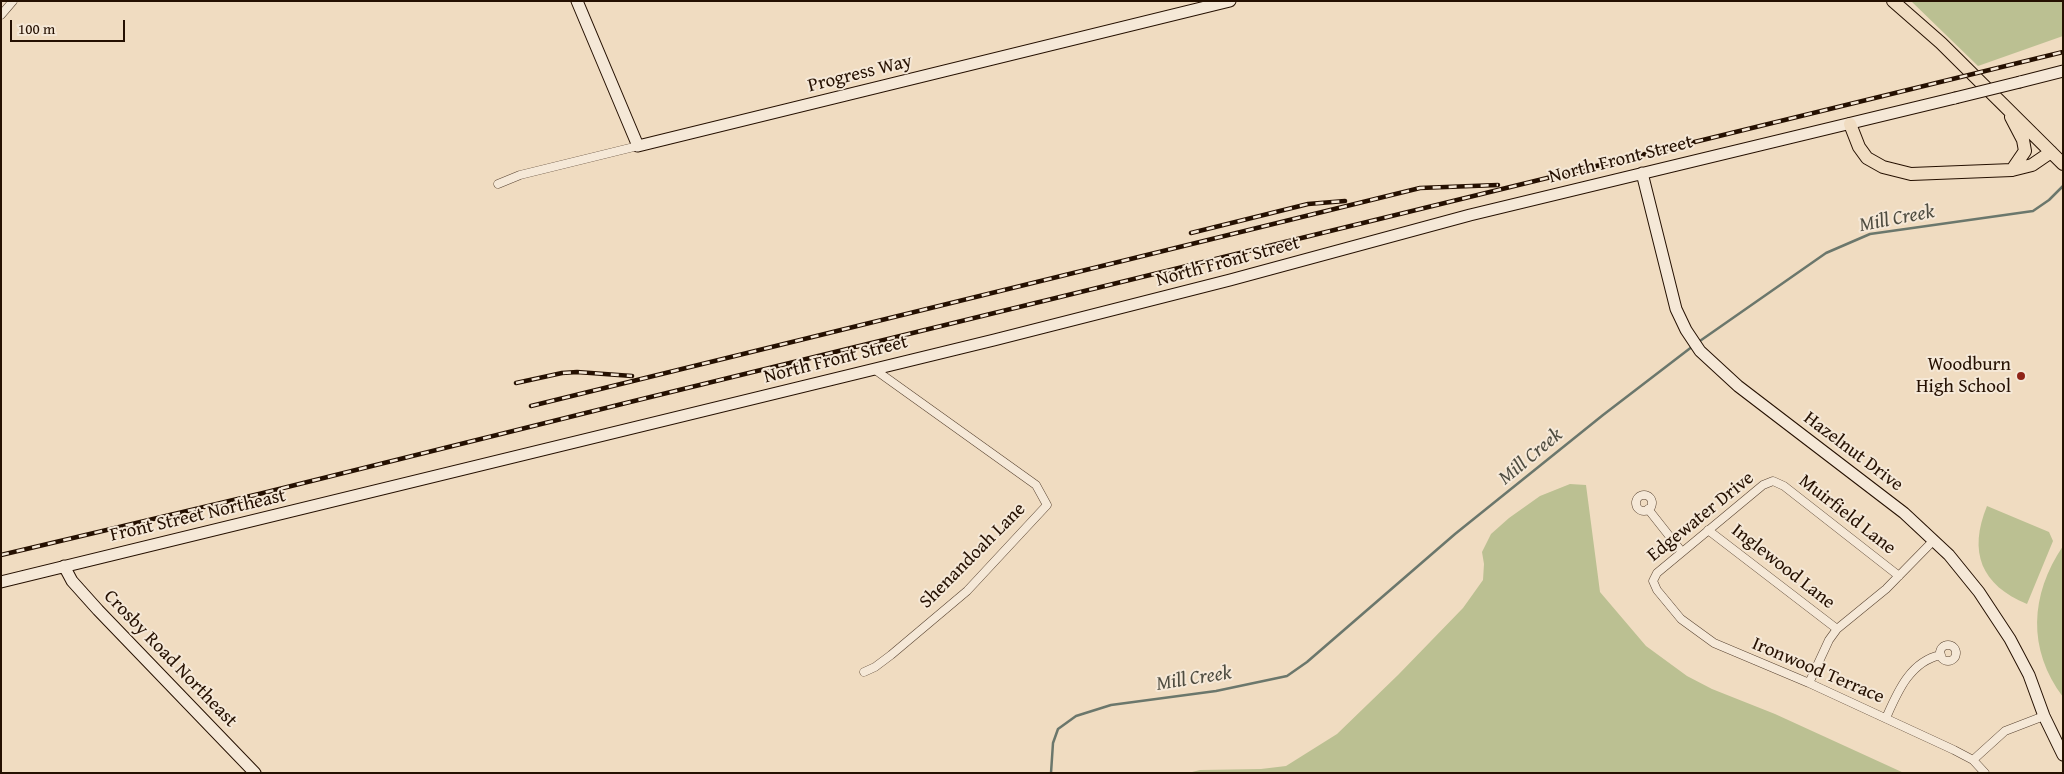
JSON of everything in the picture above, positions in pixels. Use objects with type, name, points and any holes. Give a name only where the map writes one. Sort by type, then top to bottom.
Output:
[{"type":"main road","points":[[578,1],[638,146]]},
{"type":"main road","name":"Progress Way","points":[[638,146],[1230,1]]},
{"type":"main road","points":[[1893,1],[1979,80],[2063,164]]},
{"type":"main road","name":"North Front Street","points":[[403,484],[1221,282],[1470,215],[2063,71]]},
{"type":"main road","points":[[2005,106],[2024,146],[2023,155],[2012,170]]},
{"type":"main road","points":[[1850,124],[1858,147],[1864,155],[1877,164],[1896,172],[1917,175],[2012,170],[2032,165],[2051,152]]},
{"type":"main road","name":"Hazelnut Drive","points":[[1642,173],[1676,309],[1690,337],[1700,351],[1738,386],[1904,513],[1934,540],[1970,579],[1999,620],[2029,675],[2044,716],[2063,755]]},
{"type":"main road","name":"Front Street Northeast","points":[[1,582],[403,484]]},
{"type":"main road","name":"Crosby Road Northeast","points":[[64,566],[66,573],[80,590],[255,773]]},
{"type":"street","points":[[1,15],[13,1]]},
{"type":"street","name":"Progress Way","points":[[498,184],[520,175],[638,146]]},
{"type":"street","name":"Shenandoah Lane","points":[[864,672],[875,667],[891,655],[967,591],[1047,505],[1036,485],[874,369]]},
{"type":"street","name":"Edgewater Drive","points":[[1653,581],[1657,572],[1763,486],[1773,481]]},
{"type":"street","name":"Muirfield Lane","points":[[1773,481],[1784,486],[1899,576]]},
{"type":"street","points":[[1648,510],[1682,552]]},
{"type":"street","name":"Inglewood Lane","points":[[1708,530],[1837,629]]},
{"type":"street","points":[[1809,683],[1829,640],[1837,629],[1879,595],[1934,540]]},
{"type":"street","name":"Ironwood Terrace","points":[[1653,581],[1657,590],[1672,609],[1706,639],[1886,718],[1973,760],[1985,773]]},
{"type":"street","points":[[1886,718],[1900,686],[1908,676],[1931,657],[1941,655]]},
{"type":"street","points":[[1973,760],[2005,731],[2044,716]]},
{"type":"green space","points":[[1911,1],[2063,1],[2063,36],[1978,66]]},
{"type":"green space","points":[[1570,484],[1586,485],[1600,592],[1646,646],[1687,676],[1712,689],[1775,714],[1904,773],[1188,773],[1200,770],[1261,769],[1286,766],[1337,734],[1463,608],[1483,580],[1484,564],[1482,552],[1491,534],[1509,518],[1540,496]]},
{"type":"green space","points":[[1987,506],[2049,532],[2053,541],[2027,604],[1999,587],[1989,577],[1983,565],[1979,552],[1979,538],[1981,523]]},
{"type":"green space","points":[[2063,546],[2063,697],[2051,679],[2043,660],[2038,641],[2037,622],[2044,584]]},
{"type":"waterway","name":"Mill Creek","points":[[1697,343],[1826,253],[1870,234],[2033,211],[2049,200],[2063,186]]},
{"type":"waterway","name":"Mill Creek","points":[[1051,773],[1053,743],[1058,729],[1076,716],[1111,705],[1216,691],[1287,676],[1307,662],[1455,534],[1603,415],[1693,346]]},
{"type":"railway","points":[[1,555],[263,493],[2063,52]]},
{"type":"railway","points":[[531,406],[1420,188],[1498,185]]},
{"type":"railway","points":[[1191,233],[1308,204],[1345,201]]},
{"type":"railway","points":[[516,383],[562,373],[577,372],[632,376]]},
{"type":"place","name":"Woodburn High School","points":[[2021,376]]}]
